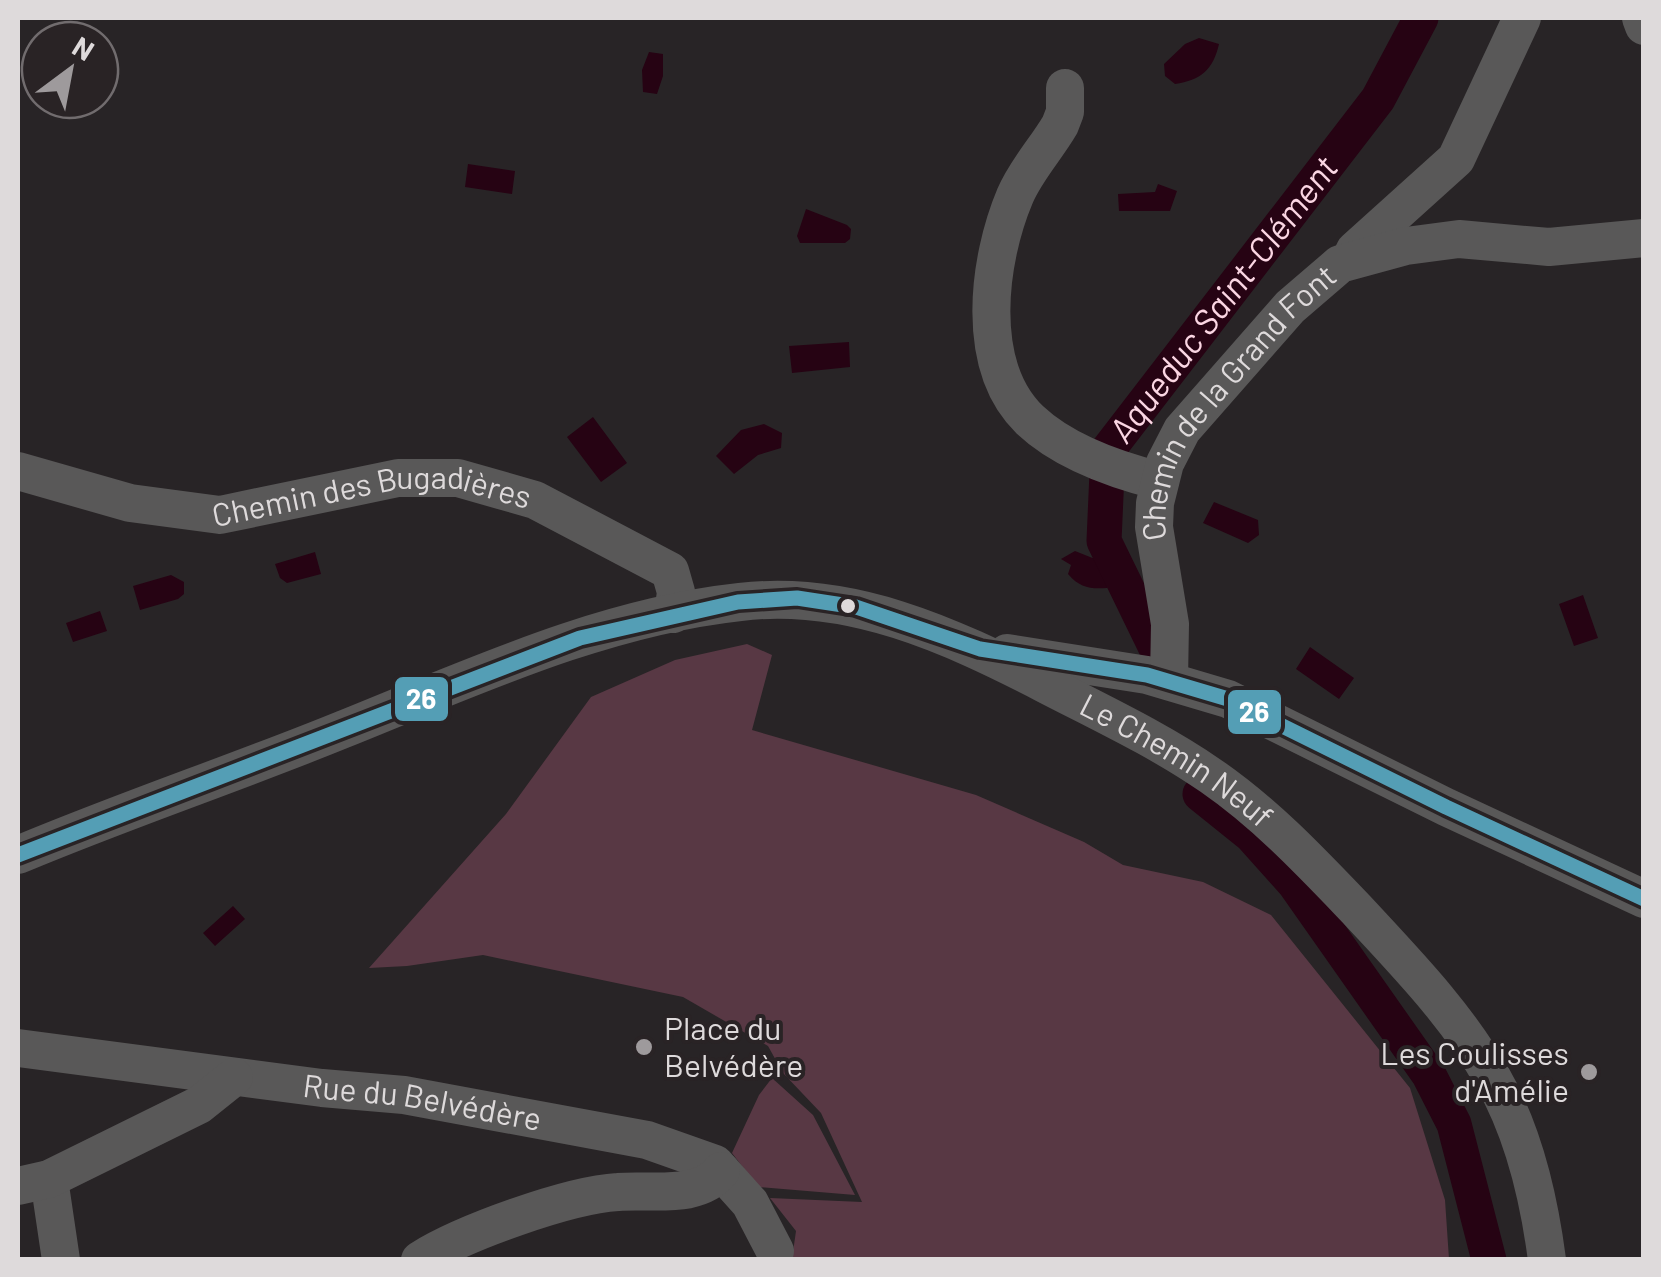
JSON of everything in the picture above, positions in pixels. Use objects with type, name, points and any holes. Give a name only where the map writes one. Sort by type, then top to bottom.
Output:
[{"type":"street","points":[[1335,272],[1354,250],[1456,159],[1522,18]]},
{"type":"street","points":[[1641,18],[1644,26]]},
{"type":"street","points":[[1064,88],[1060,124],[1015,196],[1000,239],[992,304],[1001,370],[1015,402],[1050,435],[1118,470],[1160,481]]},
{"type":"street","name":"Chemin de la Grand Font","points":[[1169,680],[1170,624],[1154,528],[1160,481],[1182,430],[1265,333],[1335,272],[1444,240],[1475,239],[1549,247],[1644,238]]},
{"type":"street","name":"Chemin des Bugadières","points":[[18,471],[130,503],[220,514],[398,478],[458,478],[536,500],[670,571],[676,592],[673,614]]},
{"type":"street","name":"Le Chemin Neuf","points":[[18,855],[580,638],[738,602],[797,598],[856,607],[980,649],[1164,746],[1215,778],[1291,842],[1445,1008],[1496,1084],[1527,1164],[1547,1260]]},
{"type":"street","points":[[980,649],[1169,680],[1228,698],[1446,808],[1644,900]]},
{"type":"street","name":"Rue du Belvédère","points":[[18,1048],[404,1095],[576,1124],[681,1150],[715,1164],[750,1203],[768,1257]]},
{"type":"street","points":[[61,1260],[33,1182],[199,1105],[234,1077]]},
{"type":"street","points":[[420,1260],[458,1240],[552,1207],[613,1192],[698,1189],[721,1171]]},
{"type":"shaded area","points":[[1199,38],[1219,44],[1213,61],[1199,76],[1175,84],[1165,76],[1164,64],[1185,44]]},
{"type":"shaded area","points":[[649,52],[663,54],[663,76],[657,94],[643,92],[642,70]]},
{"type":"shaded area","points":[[468,164],[515,171],[512,194],[465,187]]},
{"type":"shaded area","points":[[1158,184],[1177,191],[1170,211],[1119,211],[1118,194],[1155,192]]},
{"type":"shaded area","points":[[806,209],[847,225],[851,229],[850,239],[845,243],[800,243],[797,236]]},
{"type":"shaded area","points":[[849,342],[850,367],[792,373],[789,346]]},
{"type":"shaded area","points":[[593,417],[627,463],[601,482],[567,437]]},
{"type":"shaded area","points":[[764,424],[782,433],[781,448],[758,455],[734,474],[716,456],[741,430]]},
{"type":"shaded area","points":[[1214,502],[1258,520],[1259,535],[1248,543],[1203,523]]},
{"type":"shaded area","points":[[1075,551],[1100,561],[1107,575],[1107,588],[1086,587],[1068,574],[1071,565],[1061,559]]},
{"type":"shaded area","points":[[315,552],[321,574],[287,583],[280,578],[275,564]]},
{"type":"shaded area","points":[[171,575],[184,582],[184,594],[140,610],[133,586]]},
{"type":"shaded area","points":[[1583,595],[1598,638],[1574,646],[1559,604]]},
{"type":"shaded area","points":[[100,611],[107,631],[73,642],[66,623]]},
{"type":"shaded area","points":[[747,644],[772,655],[752,730],[976,795],[1084,842],[1123,865],[1203,882],[1271,915],[1410,1088],[1445,1200],[1449,1259],[792,1259],[796,1231],[770,1198],[862,1202],[821,1113],[783,1073],[768,1046],[683,997],[483,955],[369,968],[506,814],[591,697],[675,660]]},
{"type":"shaded area","points":[[1310,647],[1354,678],[1339,699],[1296,669]]},
{"type":"shaded area","points":[[233,906],[245,919],[215,946],[203,933]]},
{"type":"shaded area","points":[[772,1078],[813,1115],[855,1195],[758,1187],[732,1153],[759,1095]]},
{"type":"waterway","name":"Aqueduc Saint-Clément","points":[[1157,650],[1104,541],[1108,450],[1378,99],[1421,18]]},
{"type":"waterway","name":"Aqueduc Saint-Clément","points":[[1200,794],[1251,835],[1294,883],[1429,1075],[1454,1124],[1489,1260]]},
{"type":"transit line","name":"26","points":[[18,855],[580,638],[738,602],[797,598],[856,607],[980,649],[1147,675],[1228,699],[1644,899]]},
{"type":"place","name":"Place du Belvédère","points":[[644,1047]]},
{"type":"place","name":"Les Coulisses d'Amélie","points":[[1589,1072]]}]
